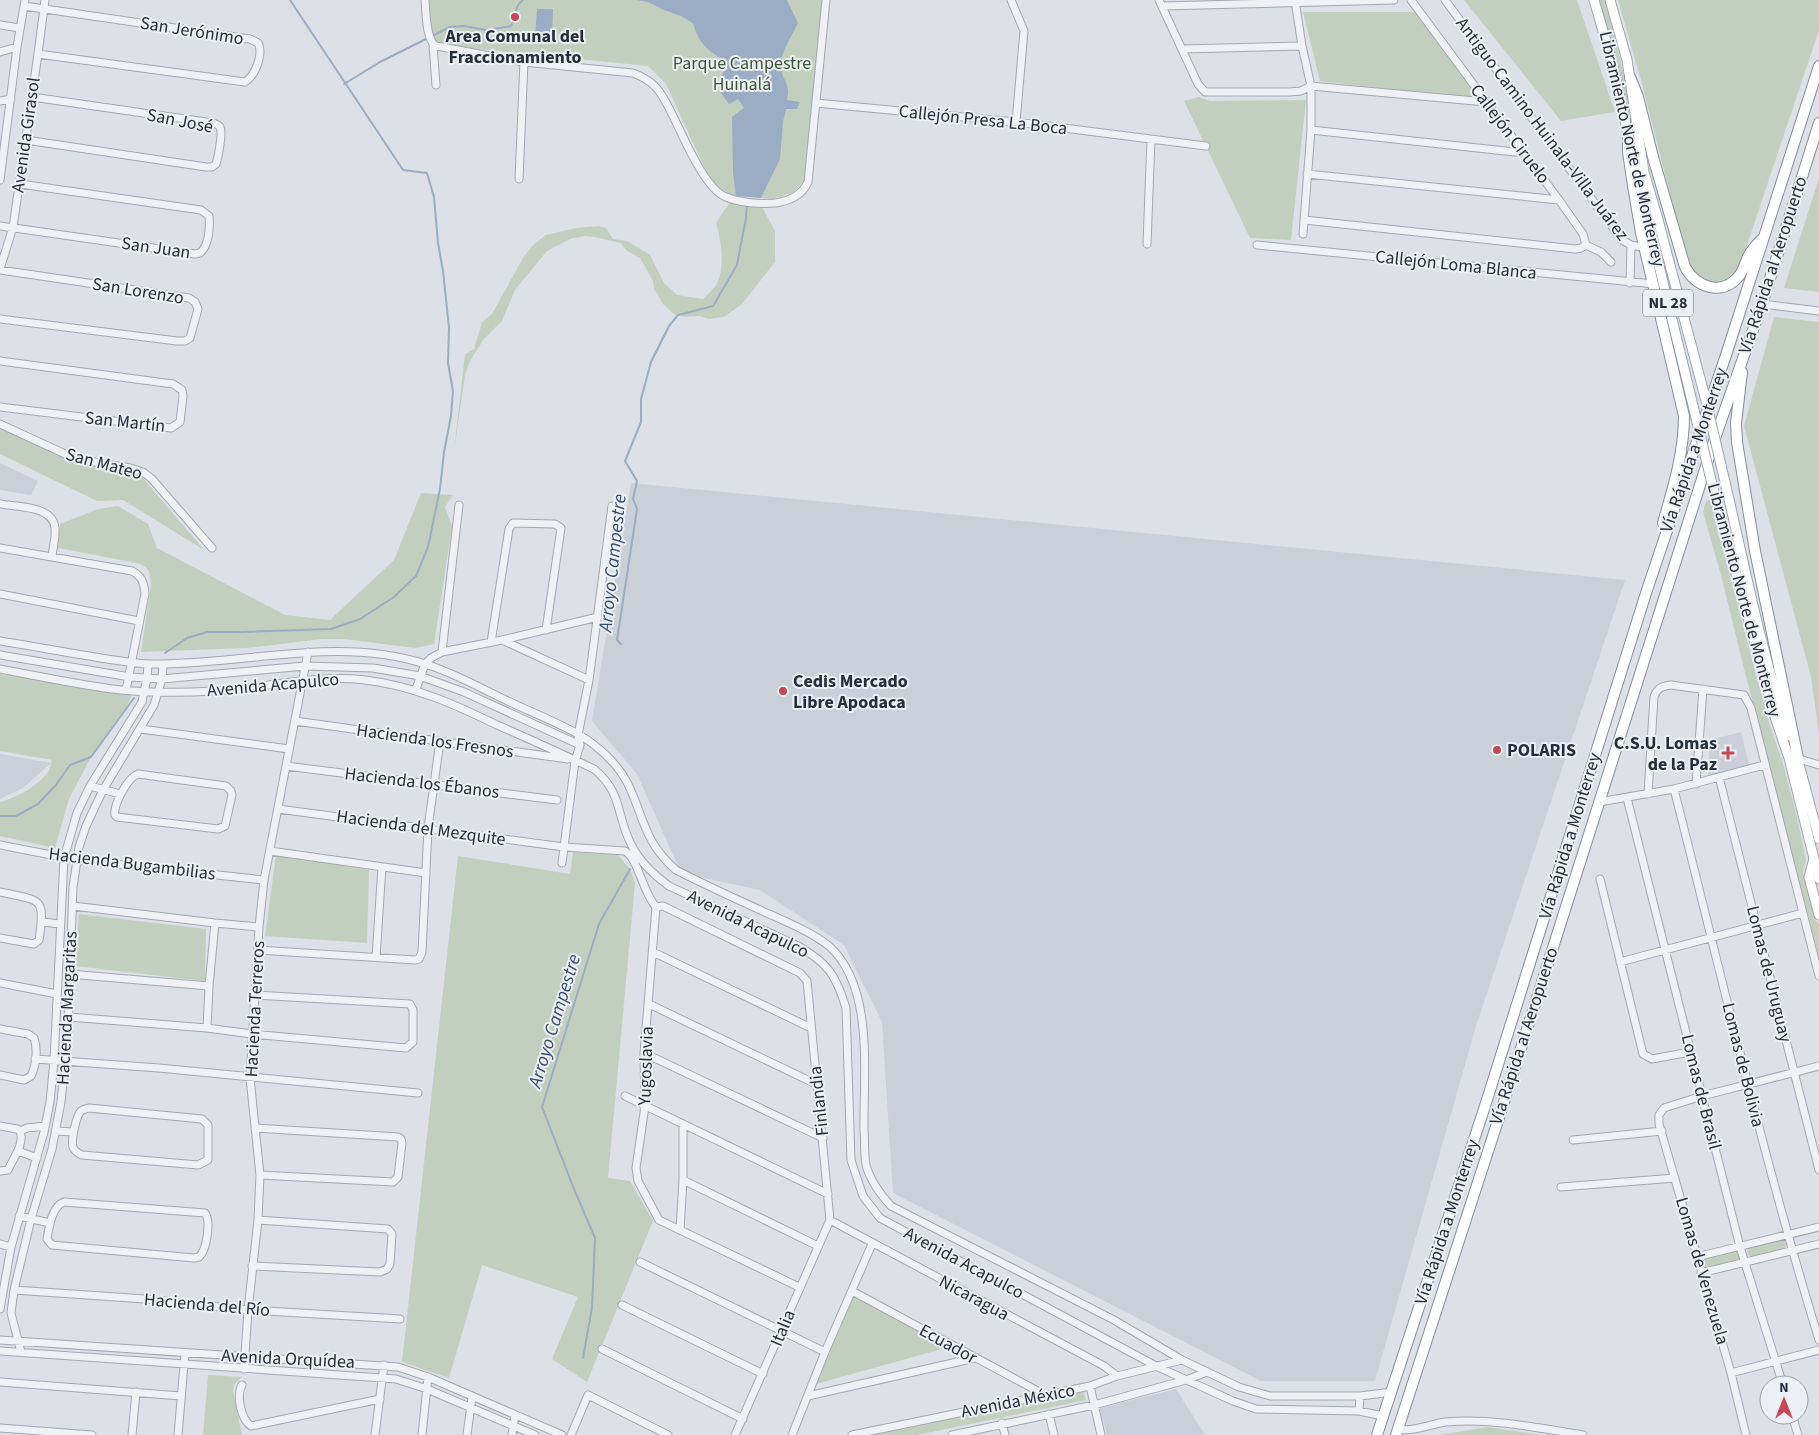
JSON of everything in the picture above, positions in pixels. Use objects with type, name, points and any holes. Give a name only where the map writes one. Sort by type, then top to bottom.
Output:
[{"type":"highway","name":"Vía Rápida a Monterrey","points":[[1377,1435],[1534,950],[1646,593],[1708,410],[1819,66]]},
{"type":"highway","points":[[1630,77],[1638,97],[1673,226],[1686,267],[1692,278],[1705,286],[1714,288],[1731,283],[1739,277],[1750,252],[1764,238]]},
{"type":"highway","name":"Vía Rápida al Aeropuerto","points":[[1397,1431],[1714,441],[1762,304],[1819,123]]},
{"type":"highway","points":[[1628,132],[1628,152],[1633,186],[1683,408],[1684,426],[1679,464],[1646,593]]},
{"type":"highway","points":[[1743,357],[1736,422],[1737,442],[1793,758]]},
{"type":"main road","name":"Libramiento Norte de Monterrey","points":[[1594,0],[1612,62],[1638,185],[1713,488],[1774,714],[1793,758]]},
{"type":"main road","name":"Libramiento Norte de Monterrey","points":[[1610,0],[1630,77],[1642,159],[1705,397],[1755,612],[1793,758],[1819,879]]},
{"type":"main road","points":[[1793,758],[1819,840]]},
{"type":"main road","points":[[1814,859],[1809,877],[1819,915]]},
{"type":"street","name":"Avenida Girasol","points":[[0,270],[12,228],[20,184],[45,0]]},
{"type":"street","points":[[425,0],[429,33],[433,45],[436,85]]},
{"type":"street","points":[[433,45],[524,62],[633,73],[645,77],[662,92],[707,180],[715,190],[726,197],[766,204],[792,199],[806,188],[810,169],[826,0]]},
{"type":"street","points":[[1011,0],[1024,31],[1016,122]]},
{"type":"street","points":[[1394,0],[1160,3],[1198,84],[1205,92],[1289,92],[1301,91],[1311,86],[1486,102]]},
{"type":"street","name":"Callejón Ciruelo","points":[[1411,0],[1583,234],[1586,245]]},
{"type":"street","name":"Antiguo Camino Huinala-Villa Juárez","points":[[1444,0],[1622,240],[1630,245],[1646,248]]},
{"type":"street","points":[[1295,2],[1311,86],[1311,130],[1303,234]]},
{"type":"street","name":"Avenida Girasol","points":[[0,180],[2,144],[11,99],[24,3]]},
{"type":"street","name":"San Jerónimo","points":[[24,3],[44,9],[250,39],[258,43],[261,52],[253,74],[245,82],[38,54]]},
{"type":"street","points":[[0,25],[20,28]]},
{"type":"street","points":[[1182,49],[1302,46]]},
{"type":"street","points":[[0,52],[17,47]]},
{"type":"street","points":[[519,179],[524,62]]},
{"type":"street","name":"San José","points":[[26,140],[206,167],[212,167],[216,164],[220,143],[221,128],[213,123],[32,97]]},
{"type":"street","points":[[0,101],[11,99]]},
{"type":"street","name":"Callejón Presa La Boca","points":[[816,103],[1016,122],[1206,146]]},
{"type":"street","points":[[1311,130],[1524,153]]},
{"type":"street","points":[[1147,244],[1151,139]]},
{"type":"street","points":[[1307,174],[1558,200]]},
{"type":"street","name":"San Juan","points":[[0,226],[195,254],[202,252],[206,245],[209,216],[201,210],[20,184]]},
{"type":"street","points":[[1304,220],[1575,249],[1586,245],[1601,252],[1611,262]]},
{"type":"street","name":"Callejón Loma Blanca","points":[[1257,245],[1654,284]]},
{"type":"street","points":[[1630,245],[1630,283]]},
{"type":"street","name":"San Lorenzo","points":[[0,270],[189,298],[197,303],[198,310],[190,338],[185,341],[0,319]]},
{"type":"street","points":[[1762,304],[1819,311]]},
{"type":"street","name":"San Martín","points":[[0,361],[173,384],[182,390],[183,396],[180,422],[171,428],[0,407]]},
{"type":"street","name":"San Mateo","points":[[0,424],[76,459],[124,466],[142,472],[152,479],[212,548]]},
{"type":"street","points":[[0,504],[46,513],[55,528],[52,556]]},
{"type":"street","points":[[442,652],[459,506]]},
{"type":"street","points":[[562,863],[575,760],[580,745],[578,734],[589,680],[612,506]]},
{"type":"street","points":[[491,642],[510,529],[513,523],[556,524],[560,528],[546,630]]},
{"type":"street","points":[[0,548],[132,571],[138,574],[142,579],[145,594],[126,690]]},
{"type":"street","points":[[0,594],[139,621]]},
{"type":"street","points":[[416,689],[425,664],[442,652],[598,617]]},
{"type":"street","points":[[502,640],[589,680]]},
{"type":"street","points":[[0,641],[131,662],[163,664]]},
{"type":"street","name":"Avenida Acapulco","points":[[163,664],[226,661],[308,652],[368,653],[425,664],[458,677],[578,734],[598,748],[621,773],[628,784],[647,834],[666,861],[676,870],[698,882],[806,931],[829,946],[842,962],[854,987],[861,1009],[864,1029],[863,1093],[866,1166],[879,1193],[892,1206],[1105,1315],[1182,1360],[1239,1387],[1270,1396],[1360,1396],[1392,1392]]},
{"type":"street","name":"Hacienda Terreros","points":[[244,1369],[252,1266],[258,1220],[260,1175],[250,1078],[259,927],[264,880],[308,652]]},
{"type":"street","points":[[0,655],[130,677],[162,678]]},
{"type":"street","name":"Hacienda Margaritas","points":[[0,1310],[11,1247],[37,1158],[50,1102],[54,1062],[64,858],[77,813],[90,786],[138,709],[145,691],[148,664]]},
{"type":"street","name":"Hacienda Margaritas","points":[[21,1352],[11,1313],[14,1290],[31,1219],[47,1170],[56,1131],[66,1063],[69,974],[77,860],[86,826],[103,790],[141,729],[159,692],[163,664]]},
{"type":"street","name":"Avenida Acapulco","points":[[162,678],[304,666],[372,668],[420,676],[464,692],[580,745]]},
{"type":"street","name":"Avenida Acapulco","points":[[0,669],[90,685],[159,692],[215,691],[302,680],[339,678],[364,680],[416,689],[594,769],[610,786],[618,804],[630,843],[647,867],[660,880],[812,954],[828,968],[839,985],[846,1008],[851,1160],[862,1196],[880,1218],[1158,1367],[1233,1401],[1256,1409],[1359,1411],[1383,1416]]},
{"type":"street","points":[[1648,794],[1654,697],[1658,689],[1666,685],[1744,695],[1751,708],[1819,976]]},
{"type":"street","points":[[1696,784],[1703,689]]},
{"type":"street","name":"Hacienda los Fresnos","points":[[295,721],[575,760]]},
{"type":"street","points":[[141,729],[289,749]]},
{"type":"street","points":[[258,950],[419,959],[422,952],[428,828],[440,741]]},
{"type":"street","points":[[1793,758],[1819,764]]},
{"type":"street","points":[[1599,802],[1696,784],[1764,765]]},
{"type":"street","name":"Hacienda los Ébanos","points":[[286,766],[557,800]]},
{"type":"street","points":[[138,774],[226,786],[232,795],[227,822],[222,828],[218,829],[118,817],[115,815],[114,809],[120,794],[132,777],[138,774]]},
{"type":"street","name":"Lomas de Uruguay","points":[[1719,778],[1819,1170]]},
{"type":"street","points":[[90,786],[120,794]]},
{"type":"street","name":"Lomas de Bolivia","points":[[1674,788],[1747,1084],[1791,1250],[1819,1340]]},
{"type":"street","name":"Lomas de Brasil","points":[[1627,798],[1740,1247],[1779,1375]]},
{"type":"street","name":"Hacienda del Mezquite","points":[[278,809],[564,847],[628,852],[648,896],[656,907]]},
{"type":"street","name":"Hacienda Bugambilias","points":[[0,845],[77,860],[264,880]]},
{"type":"street","points":[[270,851],[426,872]]},
{"type":"street","points":[[376,957],[382,867]]},
{"type":"street","points":[[1600,879],[1639,1041],[1645,1057],[1652,1060],[1690,1052]]},
{"type":"street","points":[[0,892],[36,900],[42,908],[39,940],[34,944],[0,938]]},
{"type":"street","name":"Finlandia","points":[[656,907],[660,905],[672,910],[800,973],[807,981],[830,1220]]},
{"type":"street","points":[[73,906],[215,924],[259,927]]},
{"type":"street","name":"Yugoslavia","points":[[656,907],[644,1053],[645,1106],[636,1174],[659,1220],[680,1230]]},
{"type":"street","points":[[1620,962],[1803,914]]},
{"type":"street","points":[[42,922],[60,924]]},
{"type":"street","points":[[207,1028],[215,924]]},
{"type":"street","points":[[653,952],[811,1028]]},
{"type":"street","points":[[69,974],[209,986]]},
{"type":"street","points":[[0,983],[57,994]]},
{"type":"street","points":[[69,1017],[207,1028],[406,1048],[413,1042],[414,1010],[410,1004],[255,995]]},
{"type":"street","points":[[649,1004],[818,1085]]},
{"type":"street","points":[[0,1029],[28,1034],[34,1038],[36,1044],[33,1073],[27,1079],[0,1075]]},
{"type":"street","points":[[644,1053],[823,1138]]},
{"type":"street","points":[[35,1059],[66,1063],[159,1068],[418,1093]]},
{"type":"street","points":[[1702,1096],[1819,1066]]},
{"type":"street","points":[[625,1096],[828,1194]]},
{"type":"street","name":"Lomas de Venezuela","points":[[1702,1096],[1664,1108],[1659,1119],[1696,1258],[1731,1373],[1746,1435]]},
{"type":"street","points":[[89,1108],[197,1118],[202,1119],[208,1125],[209,1156],[205,1162],[198,1165],[82,1155],[77,1153],[72,1145],[73,1132],[78,1115],[81,1111],[89,1108]]},
{"type":"street","points":[[683,1125],[683,1180],[680,1230],[800,1287]]},
{"type":"street","points":[[0,1126],[17,1129],[22,1137],[18,1151],[8,1170],[0,1171]]},
{"type":"street","points":[[20,1131],[27,1128],[45,1126]]},
{"type":"street","points":[[255,1128],[398,1137],[402,1143],[398,1177],[393,1182],[260,1175]]},
{"type":"street","points":[[56,1131],[73,1132]]},
{"type":"street","points":[[1573,1140],[1662,1132]]},
{"type":"street","points":[[18,1151],[37,1158]]},
{"type":"street","points":[[1561,1187],[1675,1178]]},
{"type":"street","points":[[683,1180],[818,1246]]},
{"type":"street","points":[[64,1202],[202,1212],[208,1218],[206,1249],[200,1257],[194,1258],[52,1245],[47,1239],[50,1223],[58,1205],[64,1202]]},
{"type":"street","points":[[19,1216],[50,1223]]},
{"type":"street","points":[[252,1266],[380,1272],[387,1270],[390,1264],[392,1234],[388,1228],[258,1220]]},
{"type":"street","name":"Italia","points":[[735,1435],[830,1220]]},
{"type":"street","name":"Nicaragua","points":[[830,1220],[1104,1366],[1117,1376]]},
{"type":"street","points":[[1696,1258],[1819,1227]]},
{"type":"street","points":[[0,1244],[11,1247]]},
{"type":"street","points":[[792,1435],[825,1352],[872,1244]]},
{"type":"street","points":[[1701,1273],[1819,1244]]},
{"type":"street","points":[[640,1262],[825,1352]]},
{"type":"street","name":"Hacienda del Río","points":[[14,1290],[136,1298],[248,1310],[400,1319]]},
{"type":"street","name":"Ecuador","points":[[852,1291],[1045,1395]]},
{"type":"street","points":[[622,1305],[763,1374]]},
{"type":"street","points":[[0,1310],[11,1313]]},
{"type":"street","name":"Avenida Orquídea","points":[[0,1340],[384,1365],[428,1377],[562,1435]]},
{"type":"street","points":[[602,1349],[743,1419]]},
{"type":"street","points":[[1731,1373],[1819,1350]]},
{"type":"street","name":"Avenida Orquídea","points":[[0,1351],[382,1378],[413,1384],[535,1435]]},
{"type":"street","points":[[178,1435],[185,1353]]},
{"type":"street","points":[[808,1396],[975,1358]]},
{"type":"street","name":"Avenida México","points":[[852,1435],[1090,1386],[1117,1376],[1182,1360]]},
{"type":"street","points":[[375,1435],[384,1365]]},
{"type":"street","name":"Avenida México","points":[[954,1435],[1002,1423],[1094,1405],[1186,1380],[1207,1372]]},
{"type":"street","points":[[422,1435],[428,1377]]},
{"type":"street","points":[[0,1382],[181,1396]]},
{"type":"street","points":[[242,1385],[239,1390],[239,1399],[246,1422],[251,1426],[380,1399]]},
{"type":"street","points":[[1090,1386],[1101,1435]]},
{"type":"street","points":[[132,1435],[136,1392]]},
{"type":"street","points":[[572,1435],[588,1395],[668,1435]]},
{"type":"street","points":[[1359,1411],[1360,1396]]},
{"type":"street","points":[[467,1435],[472,1397]]},
{"type":"street","points":[[1049,1414],[1054,1435]]},
{"type":"street","points":[[512,1435],[515,1415]]},
{"type":"street","points":[[1397,1431],[1411,1430],[1443,1422],[1481,1422],[1509,1424],[1583,1435]]},
{"type":"street","points":[[1002,1423],[1005,1435]]},
{"type":"street","points":[[0,1428],[92,1435]]},
{"type":"shaded area","points":[[0,463],[38,481],[31,495],[0,490]]},
{"type":"shaded area","points":[[631,483],[1625,580],[1476,1026],[1375,1381],[1261,1381],[893,1193],[882,1022],[844,945],[760,890],[681,873],[637,774],[592,721]]},
{"type":"shaded area","name":"C.S.U. Lomas de la Paz","points":[[1741,732],[1749,765],[1708,776],[1710,740]]},
{"type":"shaded area","points":[[0,754],[51,763],[23,788],[0,799]]},
{"type":"shaded area","points":[[1176,1389],[1205,1435],[1107,1435],[1100,1408]]},
{"type":"green space","name":"Parque Campestre Huinalá","points":[[426,0],[825,0],[805,180],[794,192],[773,199],[730,195],[711,182],[666,84],[648,66],[438,45],[433,39]]},
{"type":"green space","points":[[1464,0],[1577,0],[1615,112],[1561,121]]},
{"type":"green space","points":[[1599,0],[1604,0],[1619,52],[1635,140]]},
{"type":"green space","points":[[1618,0],[1819,0],[1819,30],[1747,245],[1744,259],[1734,278],[1716,283],[1703,279],[1693,269],[1685,253],[1641,80]]},
{"type":"green space","points":[[1303,12],[1414,12],[1480,100],[1320,81]]},
{"type":"green space","points":[[1199,97],[1210,101],[1306,100],[1291,240],[1250,238],[1184,101]]},
{"type":"green space","points":[[1819,178],[1819,292],[1784,288]]},
{"type":"green space","points":[[730,202],[761,205],[775,231],[775,262],[742,304],[724,317],[709,319],[699,316],[685,317],[674,314],[663,304],[640,258],[627,251],[620,243],[585,236],[570,239],[547,251],[515,290],[502,321],[484,339],[470,361],[465,375],[454,451],[465,354],[474,349],[482,322],[492,314],[523,258],[533,245],[546,235],[576,228],[599,226],[606,228],[613,239],[627,241],[650,255],[664,283],[677,295],[703,299],[715,287],[721,271],[722,254],[716,223]]},
{"type":"green space","points":[[1774,317],[1819,322],[1819,733],[1811,677],[1744,426]]},
{"type":"green space","points":[[0,426],[75,461],[137,471],[204,550],[123,500],[97,501],[0,454]]},
{"type":"green space","points":[[421,493],[453,495],[445,507],[452,526],[434,644],[415,648],[344,639],[322,639],[247,648],[141,652],[151,585],[150,573],[147,568],[137,563],[58,548],[60,524],[98,509],[118,506],[148,524],[157,548],[285,615],[330,620],[394,560]]},
{"type":"green space","points":[[1710,500],[1769,723],[1783,764],[1796,813],[1806,860],[1803,873],[1815,920],[1819,924],[1819,957],[1703,512],[1706,501]]},
{"type":"green space","points":[[0,673],[116,693],[133,691],[127,706],[91,757],[69,799],[55,848],[0,836],[0,802],[13,798],[33,787],[48,772],[52,760],[0,751]]},
{"type":"green space","points":[[573,852],[618,855],[630,869],[635,883],[608,1178],[630,1181],[653,1221],[587,1382],[552,1359],[578,1297],[482,1265],[449,1378],[402,1362],[458,856],[570,874]]},
{"type":"green space","points":[[276,855],[369,870],[367,943],[265,936]]},
{"type":"green space","points":[[79,914],[206,929],[205,981],[75,966]]},
{"type":"green space","points":[[1781,1237],[1785,1240],[1786,1246],[1784,1250],[1753,1257],[1748,1255],[1747,1250],[1750,1245]]},
{"type":"green space","points":[[1734,1250],[1738,1251],[1740,1258],[1738,1261],[1707,1269],[1703,1268],[1703,1257]]},
{"type":"green space","points":[[854,1296],[949,1347],[816,1384]]},
{"type":"green space","points":[[208,1375],[242,1377],[234,1385],[233,1391],[242,1435],[203,1435]]},
{"type":"green space","points":[[1082,1388],[1086,1400],[917,1435],[867,1435]]},
{"type":"green space","points":[[1488,1427],[1541,1435],[1439,1435]]},
{"type":"water","points":[[636,0],[787,0],[798,23],[784,51],[781,67],[788,90],[787,100],[800,102],[797,109],[786,109],[780,159],[761,198],[736,196],[733,173],[732,117],[744,108],[738,99],[729,104],[721,93],[722,77],[727,61],[701,42],[693,23],[648,2]]},
{"type":"water","points":[[537,9],[553,9],[552,39],[535,37]]},
{"type":"waterway","points":[[165,653],[187,638],[207,632],[331,629],[360,619],[394,597],[416,576],[428,547],[440,489],[453,391],[448,363],[449,328],[443,271],[438,243],[434,197],[427,173],[403,170],[290,0]]},
{"type":"waterway","points":[[432,36],[450,27],[464,26],[486,30],[511,26],[516,9],[523,0]]},
{"type":"waterway","points":[[344,84],[380,62],[428,38]]},
{"type":"waterway","name":"Arroyo Campestre","points":[[621,644],[617,640],[637,509],[633,499],[637,481],[625,461],[641,422],[641,399],[651,362],[669,326],[678,315],[713,306],[737,265],[747,204]]},
{"type":"waterway","points":[[0,816],[16,816],[38,804],[56,785],[70,765],[91,757],[134,698]]},
{"type":"waterway","name":"Arroyo Campestre","points":[[583,1358],[592,1308],[595,1238],[542,1107],[599,924],[630,869]]},
{"type":"place","name":"Area Comunal del Fraccionamiento","points":[[515,17]]},
{"type":"place","name":"Cedis Mercado Libre Apodaca","points":[[783,691]]},
{"type":"place","name":"POLARIS","points":[[1497,750]]},
{"type":"place","name":"C.S.U. Lomas de la Paz","points":[[1728,753]]}]
